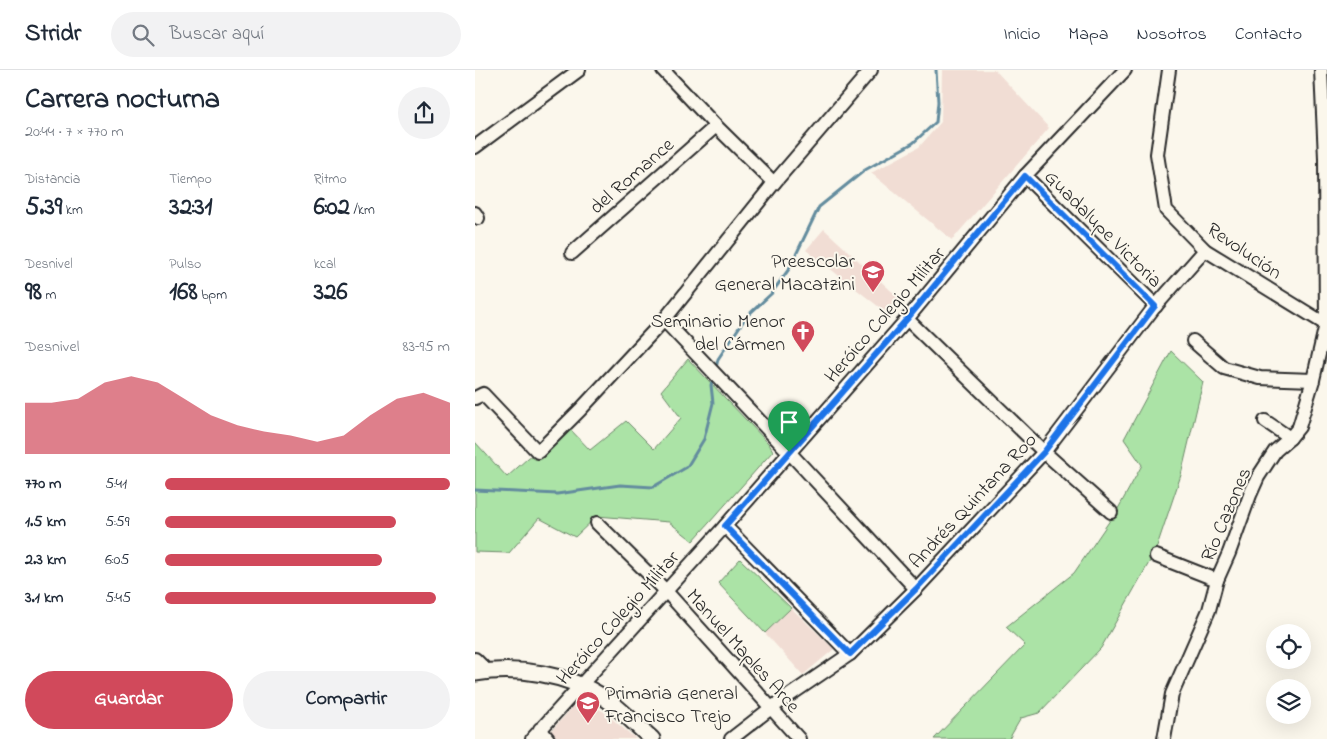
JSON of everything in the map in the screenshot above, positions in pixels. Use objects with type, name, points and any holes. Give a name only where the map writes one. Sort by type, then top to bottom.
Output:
[{"type":"main road","points":[[481,672],[536,672],[582,685],[606,699],[652,739]]},
{"type":"street","points":[[475,148],[579,70]]},
{"type":"street","points":[[663,70],[774,183]]},
{"type":"street","points":[[475,398],[483,394],[537,452],[580,410],[664,320],[774,183],[871,70]]},
{"type":"street","name":"Heróico Colegio Militar","points":[[536,734],[725,526],[907,319],[1025,176],[1125,70]]},
{"type":"street","name":"Revolución","points":[[1169,70],[1157,154],[1166,210],[1205,250],[1326,324]]},
{"type":"street","name":"Río Cazones","points":[[1164,739],[1172,694],[1209,610],[1217,580],[1257,478],[1275,451],[1299,427],[1313,380],[1326,324],[1325,158],[1321,70]]},
{"type":"street","name":"del Romance","points":[[572,253],[716,126]]},
{"type":"street","name":"Guadalupe Victoria","points":[[1025,176],[1155,306]]},
{"type":"street","name":"Andrés Quintana Roo","points":[[731,739],[771,708],[850,654],[916,589],[1044,452],[1155,306],[1205,250]]},
{"type":"street","points":[[907,319],[1044,452],[1111,512]]},
{"type":"street","points":[[664,320],[916,589]]},
{"type":"street","points":[[1193,341],[1224,368],[1260,378],[1313,380]]},
{"type":"street","points":[[1265,421],[1290,438]]},
{"type":"street","name":"Manuel Maples Arce","points":[[597,523],[665,590],[799,739]]},
{"type":"street","points":[[725,526],[850,654]]},
{"type":"street","points":[[1156,556],[1217,580]]},
{"type":"street","points":[[475,659],[481,672]]},
{"type":"street","points":[[536,734],[548,739]]},
{"type":"shaded area","points":[[942,70],[995,70],[1049,128],[952,240],[871,173],[919,147],[941,122]]},
{"type":"shaded area","points":[[824,229],[900,299],[888,314],[806,250]]},
{"type":"shaded area","points":[[791,608],[834,649],[803,675],[765,633]]},
{"type":"shaded area","name":"Primaria General Francisco Trejo","points":[[581,698],[604,712],[636,739],[558,739],[551,731]]},
{"type":"green space","points":[[1171,351],[1203,382],[1181,475],[1155,552],[1101,648],[1039,713],[1021,718],[1009,739],[934,739],[1025,645],[1006,627],[1074,573],[1119,507],[1142,465],[1124,439]]},
{"type":"green space","points":[[688,359],[769,444],[773,451],[693,541],[669,522],[597,516],[575,537],[539,518],[509,553],[475,552],[475,442],[507,477],[528,458],[569,428],[590,450],[626,421],[654,449],[681,418],[661,391]]},
{"type":"green space","points":[[740,559],[791,608],[765,633],[718,583]]},
{"type":"waterway","points":[[716,368],[718,359],[746,317],[771,294],[789,269],[819,207],[865,170],[913,143],[936,122],[938,102],[936,70]]},
{"type":"waterway","points":[[475,490],[557,494],[620,485],[653,487],[687,467],[704,439],[713,403],[711,385],[713,377]]},
{"type":"place","name":"Preescolar General Macatzini","points":[[873,293]]},
{"type":"place","name":"Seminario Menor del Cármen","points":[[803,353]]},
{"type":"place","name":"Primaria General Francisco Trejo","points":[[588,724]]},
{"type":"route","points":[[1025,176],[1155,306],[1044,452],[916,589],[850,654],[725,526],[789,452],[907,319],[1025,176]]}]
